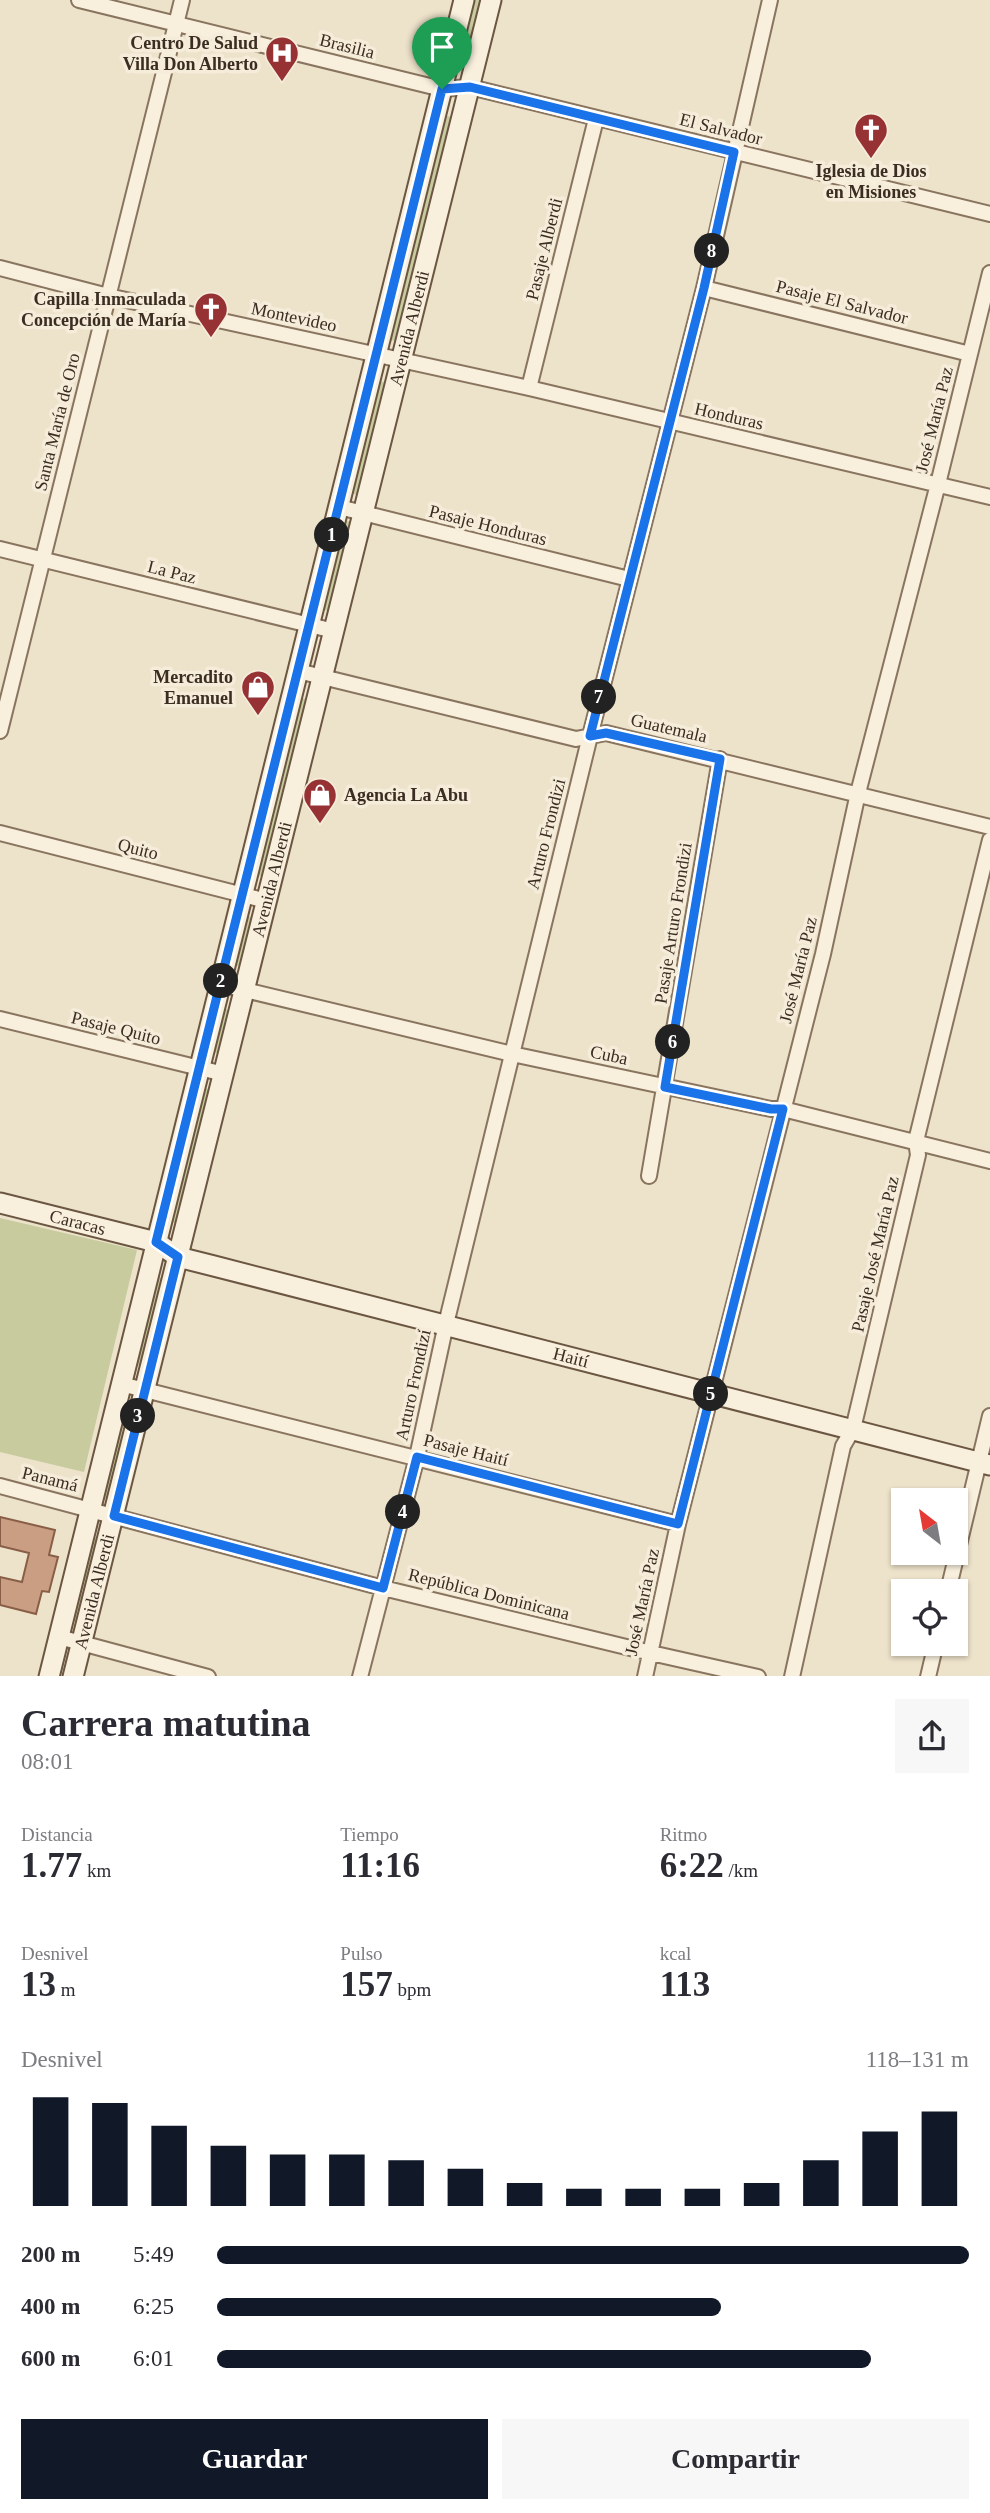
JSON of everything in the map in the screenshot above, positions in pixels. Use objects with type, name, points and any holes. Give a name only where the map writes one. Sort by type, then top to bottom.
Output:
[{"type":"main road","name":"Avenida Alberdi","points":[[49,1676],[464,0]]},
{"type":"main road","name":"Avenida Alberdi","points":[[74,1676],[491,0]]},
{"type":"main road","name":"Caracas","points":[[0,1203],[156,1242]]},
{"type":"main road","name":"Haití","points":[[156,1242],[178,1257],[984,1463]]},
{"type":"street","name":"Brasilia","points":[[79,0],[442,89]]},
{"type":"street","name":"Santa María de Oro","points":[[0,731],[182,0]]},
{"type":"street","name":"Arturo Frondizi","points":[[360,1676],[417,1457],[446,1324],[590,736],[704,288],[770,0]]},
{"type":"street","name":"El Salvador","points":[[442,89],[470,87],[990,214]]},
{"type":"street","name":"Pasaje Alberdi","points":[[529,388],[596,119]]},
{"type":"street","name":"Montevideo","points":[[0,268],[108,296],[376,355]]},
{"type":"street","name":"José María Paz","points":[[645,1676],[678,1524],[823,954],[858,793],[939,484],[990,273]]},
{"type":"street","name":"Pasaje El Salvador","points":[[704,288],[970,354]]},
{"type":"street","name":"Honduras","points":[[376,355],[529,388],[990,497]]},
{"type":"street","name":"Pasaje Honduras","points":[[339,506],[629,579]]},
{"type":"street","name":"La Paz","points":[[0,549],[334,631]]},
{"type":"street","name":"Guatemala","points":[[298,671],[576,738],[606,733],[990,827]]},
{"type":"street","name":"Pasaje Arturo Frondizi","points":[[649,1176],[720,759]]},
{"type":"street","name":"Quito","points":[[0,833],[267,901]]},
{"type":"street","name":"Pasaje José María Paz","points":[[792,1676],[843,1447],[853,1429],[918,1155],[916,1141],[990,840]]},
{"type":"street","name":"Cuba","points":[[220,984],[512,1054],[771,1109],[783,1109],[990,1161]]},
{"type":"street","name":"Pasaje Quito","points":[[0,1019],[224,1074]]},
{"type":"street","name":"Pasaje Haití","points":[[121,1384],[678,1524]]},
{"type":"street","points":[[951,1579],[984,1463],[990,1416]]},
{"type":"street","name":"Panamá","points":[[0,1486],[90,1509]]},
{"type":"street","name":"República Dominicana","points":[[90,1509],[383,1588],[758,1676]]},
{"type":"street","points":[[58,1637],[208,1676]]},
{"type":"street","points":[[928,1676],[933,1656]]},
{"type":"green space","points":[[471,0],[480,0],[464,62],[455,60]]},
{"type":"green space","points":[[444,115],[451,117],[397,341],[390,340]]},
{"type":"green space","points":[[377,380],[386,383],[357,495],[349,492]]},
{"type":"green space","points":[[343,519],[350,522],[329,611],[320,609]]},
{"type":"green space","points":[[298,698],[308,699],[264,878],[255,873]]},
{"type":"green space","points":[[245,915],[253,918],[242,968],[233,964]]},
{"type":"green space","points":[[224,1008],[230,1011],[220,1053],[215,1053],[212,1050]]},
{"type":"green space","points":[[203,1088],[212,1090],[178,1224],[168,1221]]},
{"type":"green space","points":[[0,1218],[137,1250],[84,1472],[0,1452]]},
{"type":"green space","points":[[156,1277],[164,1278],[145,1367],[137,1365]]},
{"type":"green space","points":[[124,1410],[132,1413],[111,1500],[102,1498]]},
{"type":"green space","points":[[91,1536],[100,1539],[80,1623],[70,1620]]},
{"type":"building","points":[[0,1517],[55,1530],[49,1555],[58,1557],[49,1592],[42,1591],[36,1614],[0,1605],[0,1577],[22,1582],[29,1553],[0,1546]]},
{"type":"place","name":"Centro De Salud Villa Don Alberto","points":[[282,83]]},
{"type":"place","name":"Iglesia de Dios en Misiones","points":[[871,160]]},
{"type":"place","name":"Capilla Inmaculada Concepción de María","points":[[211,339]]},
{"type":"place","name":"Mercadito Emanuel","points":[[258,717]]},
{"type":"place","name":"Agencia La Abu","points":[[320,825]]},
{"type":"route","points":[[470,87],[734,152],[704,288],[590,736],[606,733],[720,759],[665,1087],[771,1109],[783,1109],[678,1524],[417,1457],[383,1588],[114,1516],[178,1257],[156,1242],[442,89],[470,87]]}]
